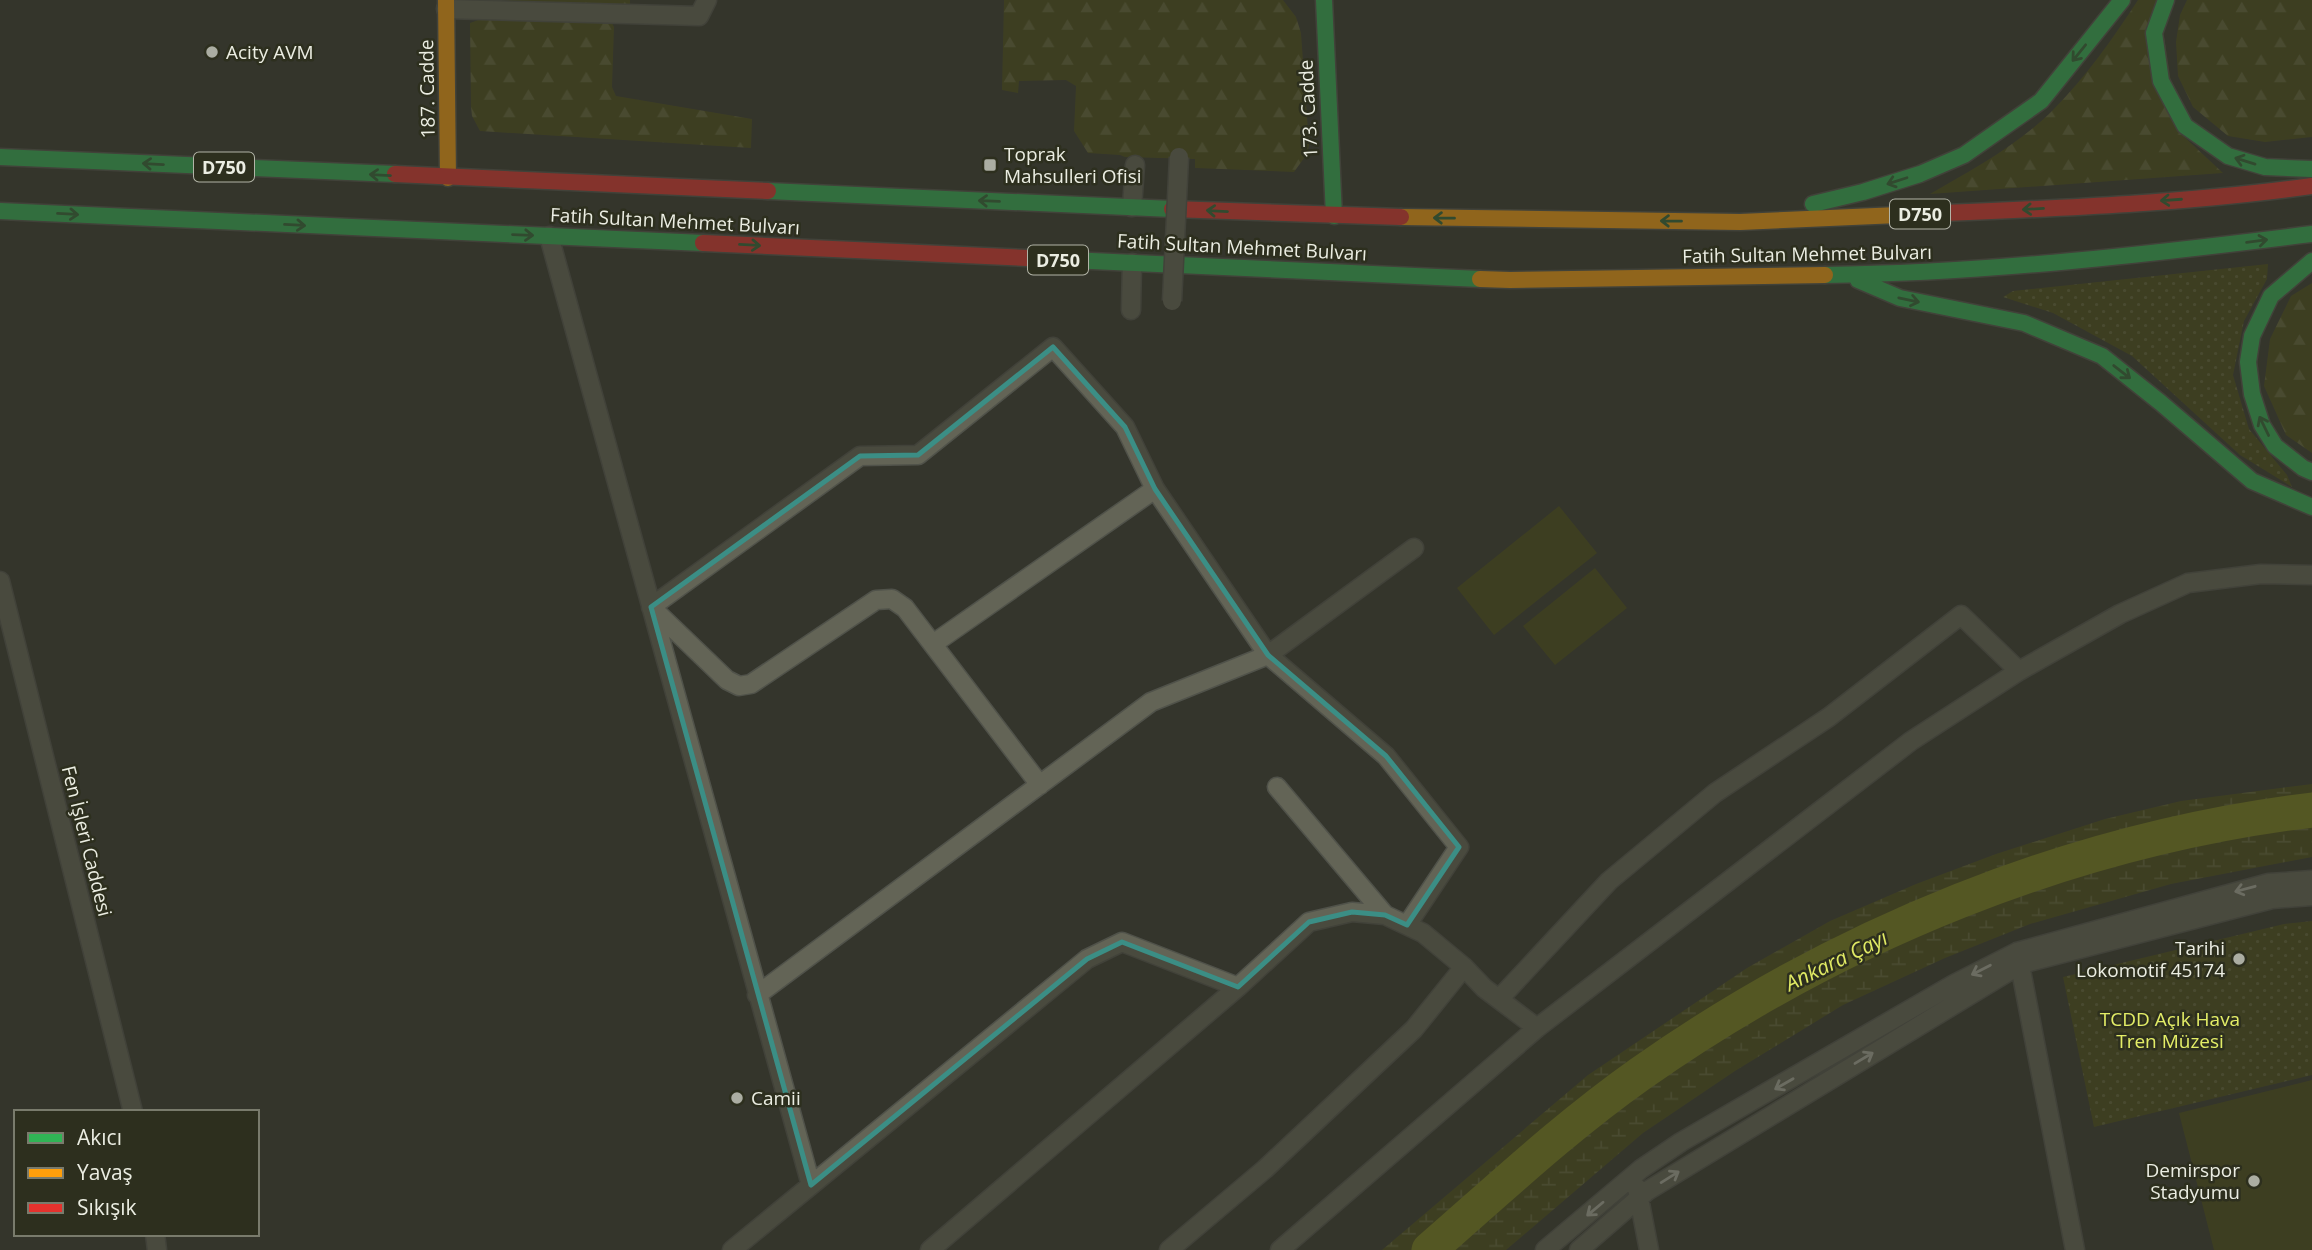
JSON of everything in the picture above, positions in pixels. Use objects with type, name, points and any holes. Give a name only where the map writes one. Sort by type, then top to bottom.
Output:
[{"type":"main road","name":"173. Cadde","points":[[1324,0],[1334,216]]},
{"type":"main road","points":[[1740,222],[1863,192],[1920,174],[1964,155],[2041,102],[2122,0]]},
{"type":"main road","points":[[2166,0],[2154,33],[2157,57],[2161,81],[2185,125],[2228,156],[2264,167],[2312,169]]},
{"type":"main road","name":"187. Cadde","points":[[446,5],[448,178]]},
{"type":"main road","name":"Fatih Sultan Mehmet Bulvarı","points":[[0,157],[1334,216],[1740,222],[2101,206],[2253,194],[2312,186]]},
{"type":"main road","name":"Fatih Sultan Mehmet Bulvarı","points":[[0,211],[1510,280],[1913,274],[2117,258],[2312,234]]},
{"type":"main road","points":[[2312,261],[2271,296],[2252,336],[2248,362],[2252,394],[2262,425],[2275,446],[2312,472]]},
{"type":"main road","points":[[1846,275],[1900,298],[2024,323],[2102,356],[2252,481],[2312,508]]},
{"type":"street","points":[[446,5],[699,16],[707,0]]},
{"type":"street","points":[[1172,301],[1179,157]]},
{"type":"street","points":[[1132,207],[1135,165]]},
{"type":"street","points":[[549,236],[811,1185]]},
{"type":"street","points":[[1131,310],[1132,263]]},
{"type":"street","points":[[651,607],[860,456],[918,455],[1053,347],[1125,427],[1155,489],[1268,655],[1386,756],[1460,847],[1407,925]]},
{"type":"street","points":[[933,644],[1155,489]]},
{"type":"street","points":[[757,995],[1151,702],[1268,655],[1414,548]]},
{"type":"street","points":[[1280,1250],[1537,1028],[1911,741],[2019,671],[2120,614],[2188,583],[2260,574],[2312,575]]},
{"type":"street","name":"Fen İşleri Caddesi","points":[[0,581],[132,1110]]},
{"type":"street","points":[[651,607],[727,680],[738,686],[751,684],[876,600],[892,599],[905,608],[1040,785]]},
{"type":"street","points":[[1499,999],[1609,881],[1714,793],[1829,716],[1961,615],[2019,671]]},
{"type":"street","points":[[1277,787],[1385,915]]},
{"type":"street","points":[[1545,1250],[1634,1175],[1681,1142],[1954,984],[2019,958],[2269,883],[2312,880]]},
{"type":"street","points":[[1579,1250],[1647,1191],[2019,958],[2272,898],[2312,896]]},
{"type":"street","points":[[930,1250],[1238,987],[1309,922],[1352,912],[1385,915],[1407,925],[1423,933],[1537,1028]]},
{"type":"street","points":[[732,1250],[1087,959],[1122,942],[1238,987]]},
{"type":"street","points":[[2019,958],[2075,1250]]},
{"type":"street","points":[[1169,1250],[1265,1169],[1414,1029],[1464,967]]},
{"type":"street","points":[[1634,1175],[1649,1250]]},
{"type":"highlighted area","points":[[1053,347],[1125,427],[1155,489],[1268,655],[1386,756],[1459,847],[1407,925],[1385,915],[1352,912],[1309,922],[1238,987],[1122,942],[1087,959],[811,1185],[651,607],[860,456],[918,455]]},
{"type":"green space","points":[[489,0],[630,0],[630,5]]},
{"type":"green space","points":[[1004,0],[1283,0],[1296,17],[1301,33],[1309,145],[1307,154],[1294,172],[1195,168],[1195,159],[1088,153],[1074,131],[1076,86],[1066,80],[1019,81],[1018,93],[1002,90]]},
{"type":"green space","points":[[2138,0],[2158,0],[2179,132],[2223,173],[1930,194],[2010,145],[2053,110],[2098,57]]},
{"type":"green space","points":[[2187,0],[2312,0],[2312,137],[2265,142],[2228,136],[2193,107],[2178,76],[2176,42],[2180,15]]},
{"type":"green space","points":[[492,18],[612,23],[612,87],[616,96],[752,119],[751,148],[480,131],[472,116],[471,107],[470,23]]},
{"type":"green space","points":[[2268,264],[2267,279],[2244,321],[2233,375],[2249,429],[2287,475],[2292,487],[2240,455],[2132,356],[2053,313],[2003,297],[2013,291]]},
{"type":"green space","points":[[2312,283],[2312,453],[2286,435],[2264,386],[2270,339],[2291,296]]},
{"type":"green space","points":[[1559,506],[1597,553],[1494,635],[1457,588]]},
{"type":"green space","points":[[1595,568],[1627,608],[1555,665],[1523,626]]},
{"type":"green space","points":[[2312,784],[2312,857],[2171,884],[2030,924],[1945,958],[1843,1005],[1735,1071],[1643,1133],[1506,1250],[1382,1250],[1588,1075],[1747,968],[1830,921],[1916,884],[1996,854],[2105,819],[2181,801]]},
{"type":"green space","name":"TCDD Açık Hava Tren Müzesi","points":[[2312,921],[2312,1075],[2094,1127],[2063,977],[2284,924]]},
{"type":"green space","name":"Demirspor Stadyumu","points":[[2312,1080],[2312,1250],[2214,1250],[2179,1113]]},
{"type":"waterway","name":"Ankara Çayı","points":[[1429,1250],[1558,1137],[1640,1074],[1716,1024],[1794,978],[1876,937],[1960,901],[2046,870],[2133,844],[2222,824],[2312,810]]},
{"type":"traffic: fast","points":[[1324,0],[1334,216]]},
{"type":"traffic: fast","points":[[1813,204],[1920,174],[1964,155],[2041,101],[2122,0]]},
{"type":"traffic: fast","points":[[2166,0],[2154,33],[2161,81],[2185,126],[2228,156],[2265,167],[2312,169]]},
{"type":"traffic: fast","points":[[0,157],[395,174]]},
{"type":"traffic: fast","points":[[768,191],[1172,209]]},
{"type":"traffic: fast","points":[[0,211],[703,243]]},
{"type":"traffic: fast","points":[[1825,275],[2008,266],[2312,234]]},
{"type":"traffic: fast","points":[[1070,260],[1480,279]]},
{"type":"traffic: fast","points":[[2312,261],[2271,296],[2252,336],[2248,362],[2252,394],[2262,425],[2275,446],[2312,472]]},
{"type":"traffic: fast","points":[[1858,280],[1900,298],[2024,323],[2102,356],[2252,481],[2312,507]]},
{"type":"traffic: slow","points":[[446,0],[448,178]]},
{"type":"traffic: slow","points":[[1401,217],[1740,222],[1944,213]]},
{"type":"traffic: slow","points":[[1480,279],[1825,275]]},
{"type":"traffic: jam","points":[[395,174],[768,191]]},
{"type":"traffic: jam","points":[[1944,213],[2174,201],[2312,186]]},
{"type":"traffic: jam","points":[[1172,209],[1401,217]]},
{"type":"traffic: jam","points":[[703,243],[1070,260]]},
{"type":"place","name":"Acity AVM","points":[[212,52]]},
{"type":"place","name":"Toprak Mahsulleri Ofisi","points":[[990,165]]},
{"type":"place","name":"Tarihi Lokomotif 45174","points":[[2239,959]]},
{"type":"place","name":"Camii","points":[[737,1098]]},
{"type":"place","name":"Demirspor Stadyumu","points":[[2254,1181]]}]
